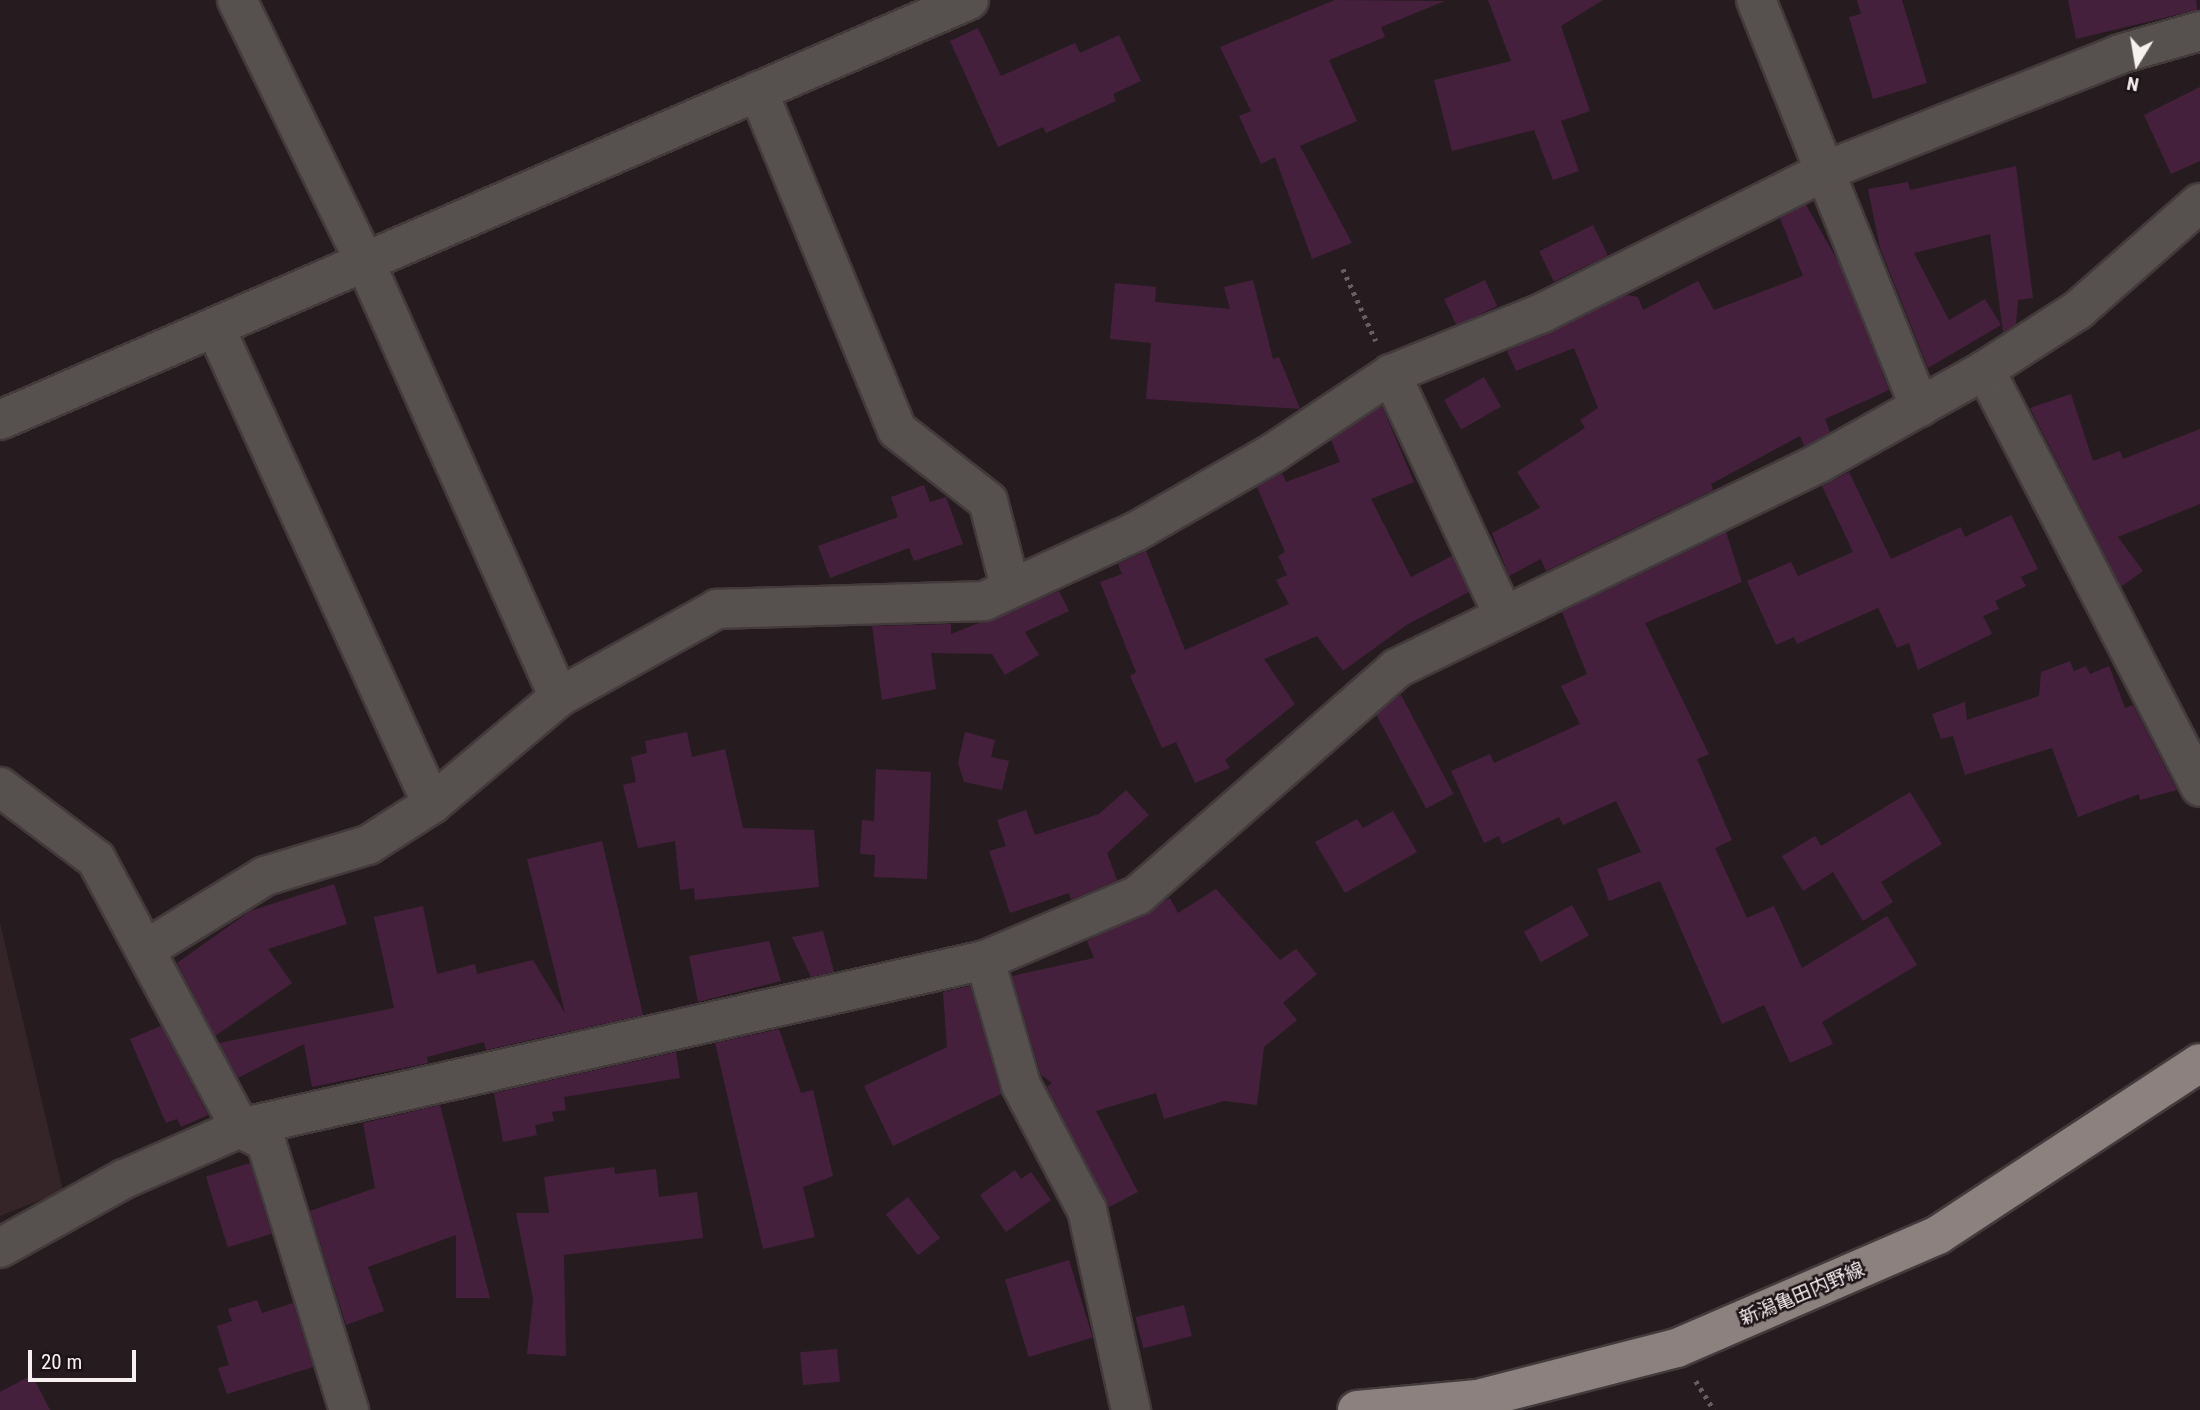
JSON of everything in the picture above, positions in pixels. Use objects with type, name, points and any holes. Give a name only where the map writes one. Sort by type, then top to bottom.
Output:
[{"type":"main road","name":"新潟亀田内野線","points":[[1357,1410],[1478,1399],[1677,1348],[1938,1235],[2200,1063]]},
{"type":"street","points":[[237,0],[365,262],[559,697]]},
{"type":"street","points":[[0,420],[970,0]]},
{"type":"street","points":[[1756,0],[1920,407]]},
{"type":"street","points":[[148,948],[265,876],[368,845],[432,804],[559,697],[717,609],[984,601],[1010,586],[1135,532],[1273,453],[1391,374],[1542,313],[1825,171],[2120,54],[2200,31]]},
{"type":"street","points":[[758,91],[897,430],[988,501],[1010,586]]},
{"type":"street","points":[[0,1248],[124,1179],[240,1128],[985,960],[1138,895],[1397,668],[1821,462],[1985,370],[2078,310],[2200,203]]},
{"type":"street","points":[[215,327],[432,804]]},
{"type":"street","points":[[1985,370],[2200,787]]},
{"type":"street","points":[[1391,374],[1504,616]]},
{"type":"street","points":[[0,787],[96,859],[148,948],[240,1128],[266,1142],[349,1410]]},
{"type":"street","points":[[985,960],[1021,1085],[1087,1210],[1131,1410]]},
{"type":"path","points":[[1343,269],[1391,374]]},
{"type":"shaded area","points":[[0,923],[63,1191],[0,1216]]},
{"type":"building","points":[[1335,0],[1445,1],[1381,27],[1385,37],[1329,60],[1357,121],[1300,146],[1352,243],[1312,259],[1275,157],[1261,164],[1239,116],[1251,111],[1220,47]]},
{"type":"building","points":[[1488,0],[1603,0],[1561,26],[1590,111],[1561,121],[1579,171],[1553,180],[1534,130],[1452,151],[1434,80],[1511,61]]},
{"type":"building","points":[[1857,0],[1902,0],[1927,83],[1873,99],[1849,17],[1861,14]]},
{"type":"building","points":[[2068,0],[2196,0],[2197,10],[2076,39]]},
{"type":"building","points":[[978,28],[1001,76],[1075,43],[1080,53],[1119,35],[1141,81],[1113,94],[1116,101],[1046,133],[1043,127],[998,147],[950,41]]},
{"type":"building","points":[[2200,87],[2200,161],[2171,174],[2144,115]]},
{"type":"building","points":[[2016,166],[2033,298],[2018,300],[2016,324],[2003,332],[1990,234],[1914,253],[1949,320],[1985,299],[2001,325],[1928,368],[1880,248],[1868,189],[1908,182],[1910,190]]},
{"type":"building","points":[[1806,205],[1839,263],[1889,390],[1825,419],[1830,432],[1811,443],[1804,446],[1800,436],[1711,484],[1713,490],[1546,571],[1541,559],[1509,576],[1492,533],[1540,508],[1517,472],[1585,428],[1580,420],[1598,408],[1574,348],[1516,371],[1507,351],[1626,295],[1638,297],[1643,310],[1698,281],[1714,310],[1803,276],[1780,218]]},
{"type":"building","points":[[1593,225],[1608,256],[1554,282],[1539,251]]},
{"type":"building","points":[[1253,280],[1273,359],[1279,357],[1300,409],[1146,399],[1151,343],[1110,339],[1115,283],[1156,287],[1155,302],[1230,309],[1224,287]]},
{"type":"building","points":[[1485,280],[1497,306],[1456,325],[1444,299]]},
{"type":"building","points":[[1484,377],[1501,406],[1461,429],[1444,400]]},
{"type":"building","points":[[2071,394],[2093,461],[2120,451],[2123,459],[2200,429],[2200,504],[2118,537],[2143,571],[2121,587],[2030,408]]},
{"type":"building","points":[[1382,406],[1414,482],[1371,499],[1411,577],[1452,556],[1469,592],[1408,624],[1343,671],[1317,636],[1264,659],[1295,704],[1225,760],[1230,768],[1195,783],[1176,742],[1162,748],[1130,676],[1136,672],[1100,582],[1122,574],[1118,564],[1146,551],[1185,650],[1289,604],[1276,580],[1287,575],[1278,556],[1285,552],[1257,487],[1282,473],[1286,482],[1340,462],[1331,440]]},
{"type":"building","points":[[1849,472],[1891,559],[1961,527],[1965,537],[2011,515],[2038,569],[2021,577],[2026,586],[1995,601],[1999,609],[1983,616],[1992,634],[1918,670],[1909,643],[1897,648],[1878,608],[1797,644],[1794,637],[1776,645],[1747,581],[1791,562],[1798,576],[1853,552],[1822,486]]},
{"type":"building","points":[[924,485],[930,502],[946,497],[963,544],[914,561],[909,548],[830,578],[818,546],[898,517],[891,497]]},
{"type":"building","points":[[1726,532],[1742,582],[1645,623],[1709,754],[1697,759],[1732,840],[1715,848],[1747,918],[1774,906],[1802,968],[1887,916],[1917,965],[1822,1022],[1833,1044],[1790,1063],[1764,1005],[1722,1024],[1660,881],[1609,901],[1597,869],[1641,852],[1616,801],[1563,825],[1559,817],[1502,844],[1499,836],[1484,843],[1451,771],[1490,754],[1494,763],[1580,724],[1561,686],[1587,674],[1562,612]]},
{"type":"building","points":[[1059,591],[1069,611],[1025,632],[1039,655],[1005,675],[992,654],[931,653],[936,689],[882,700],[872,626],[951,624],[951,634]]},
{"type":"building","points":[[2070,661],[2074,671],[2086,666],[2090,674],[2109,666],[2125,708],[2133,705],[2177,790],[2140,800],[2139,794],[2078,817],[2052,748],[1965,775],[1953,736],[1941,739],[1932,714],[1965,702],[1967,720],[2039,696],[2041,672]]},
{"type":"building","points":[[1401,695],[1454,794],[1426,808],[1374,710]]},
{"type":"building","points":[[687,732],[692,757],[725,749],[743,828],[814,830],[819,887],[695,900],[694,888],[680,890],[675,841],[638,848],[623,785],[636,782],[631,757],[647,753],[645,741]]},
{"type":"building","points":[[965,732],[995,740],[991,757],[1009,761],[1002,790],[964,782],[958,763]]},
{"type":"building","points":[[876,769],[931,772],[927,879],[874,877],[875,855],[860,854],[862,820],[874,821]]},
{"type":"building","points":[[1126,790],[1149,815],[1107,853],[1117,880],[1071,900],[1069,893],[1010,913],[989,851],[1006,846],[997,820],[1026,810],[1035,835],[1099,814]]},
{"type":"building","points":[[1910,792],[1942,844],[1881,882],[1893,902],[1863,921],[1833,872],[1803,891],[1782,856],[1815,836],[1821,846]]},
{"type":"building","points":[[1393,811],[1417,852],[1345,893],[1315,842],[1357,819],[1363,828]]},
{"type":"building","points":[[602,841],[643,1015],[486,1050],[484,1042],[427,1057],[428,1063],[312,1087],[304,1044],[238,1078],[219,1043],[394,1008],[374,917],[423,906],[437,974],[475,964],[477,974],[533,960],[565,1013],[527,859]]},
{"type":"building","points":[[334,884],[347,924],[268,949],[292,983],[215,1036],[177,963],[250,911]]},
{"type":"building","points":[[1216,889],[1280,960],[1296,949],[1317,974],[1283,1003],[1297,1020],[1264,1047],[1257,1105],[1224,1101],[1164,1119],[1156,1093],[1096,1111],[1138,1192],[1109,1207],[1047,1087],[1052,1083],[1041,1075],[1012,976],[1094,958],[1087,941],[1170,898],[1178,913]]},
{"type":"building","points":[[1572,905],[1589,936],[1541,962],[1524,932]]},
{"type":"building","points":[[823,931],[834,972],[811,977],[792,937]]},
{"type":"building","points":[[769,941],[781,981],[698,1002],[689,956]]},
{"type":"building","points":[[970,986],[1001,1094],[893,1146],[864,1086],[947,1047],[943,992]]},
{"type":"building","points":[[161,1026],[208,1115],[181,1127],[177,1119],[166,1123],[130,1039]]},
{"type":"building","points":[[779,1029],[801,1093],[813,1090],[833,1176],[803,1187],[815,1237],[763,1249],[715,1043]]},
{"type":"building","points":[[676,1052],[680,1078],[564,1097],[566,1110],[552,1112],[554,1121],[535,1125],[537,1135],[503,1142],[494,1093]]},
{"type":"building","points":[[440,1105],[490,1298],[456,1298],[456,1235],[368,1267],[384,1311],[346,1325],[310,1211],[375,1188],[363,1123]]},
{"type":"building","points":[[250,1163],[272,1234],[228,1247],[206,1176]]},
{"type":"building","points":[[614,1167],[615,1174],[656,1169],[659,1197],[697,1192],[703,1238],[564,1255],[566,1356],[527,1354],[533,1299],[516,1213],[549,1213],[544,1177]]},
{"type":"building","points":[[1015,1170],[1021,1179],[1031,1172],[1051,1200],[1006,1232],[980,1195]]},
{"type":"building","points":[[908,1197],[940,1238],[918,1255],[886,1214]]},
{"type":"building","points":[[1069,1260],[1093,1337],[1029,1357],[1005,1280]]},
{"type":"building","points":[[257,1300],[262,1313],[293,1303],[313,1367],[227,1394],[218,1368],[229,1365],[217,1326],[232,1321],[228,1309]]},
{"type":"building","points":[[1184,1305],[1192,1336],[1143,1348],[1135,1317]]},
{"type":"building","points":[[837,1349],[840,1382],[803,1385],[800,1352]]},
{"type":"building","points":[[32,1375],[50,1410],[0,1410],[0,1392]]}]
